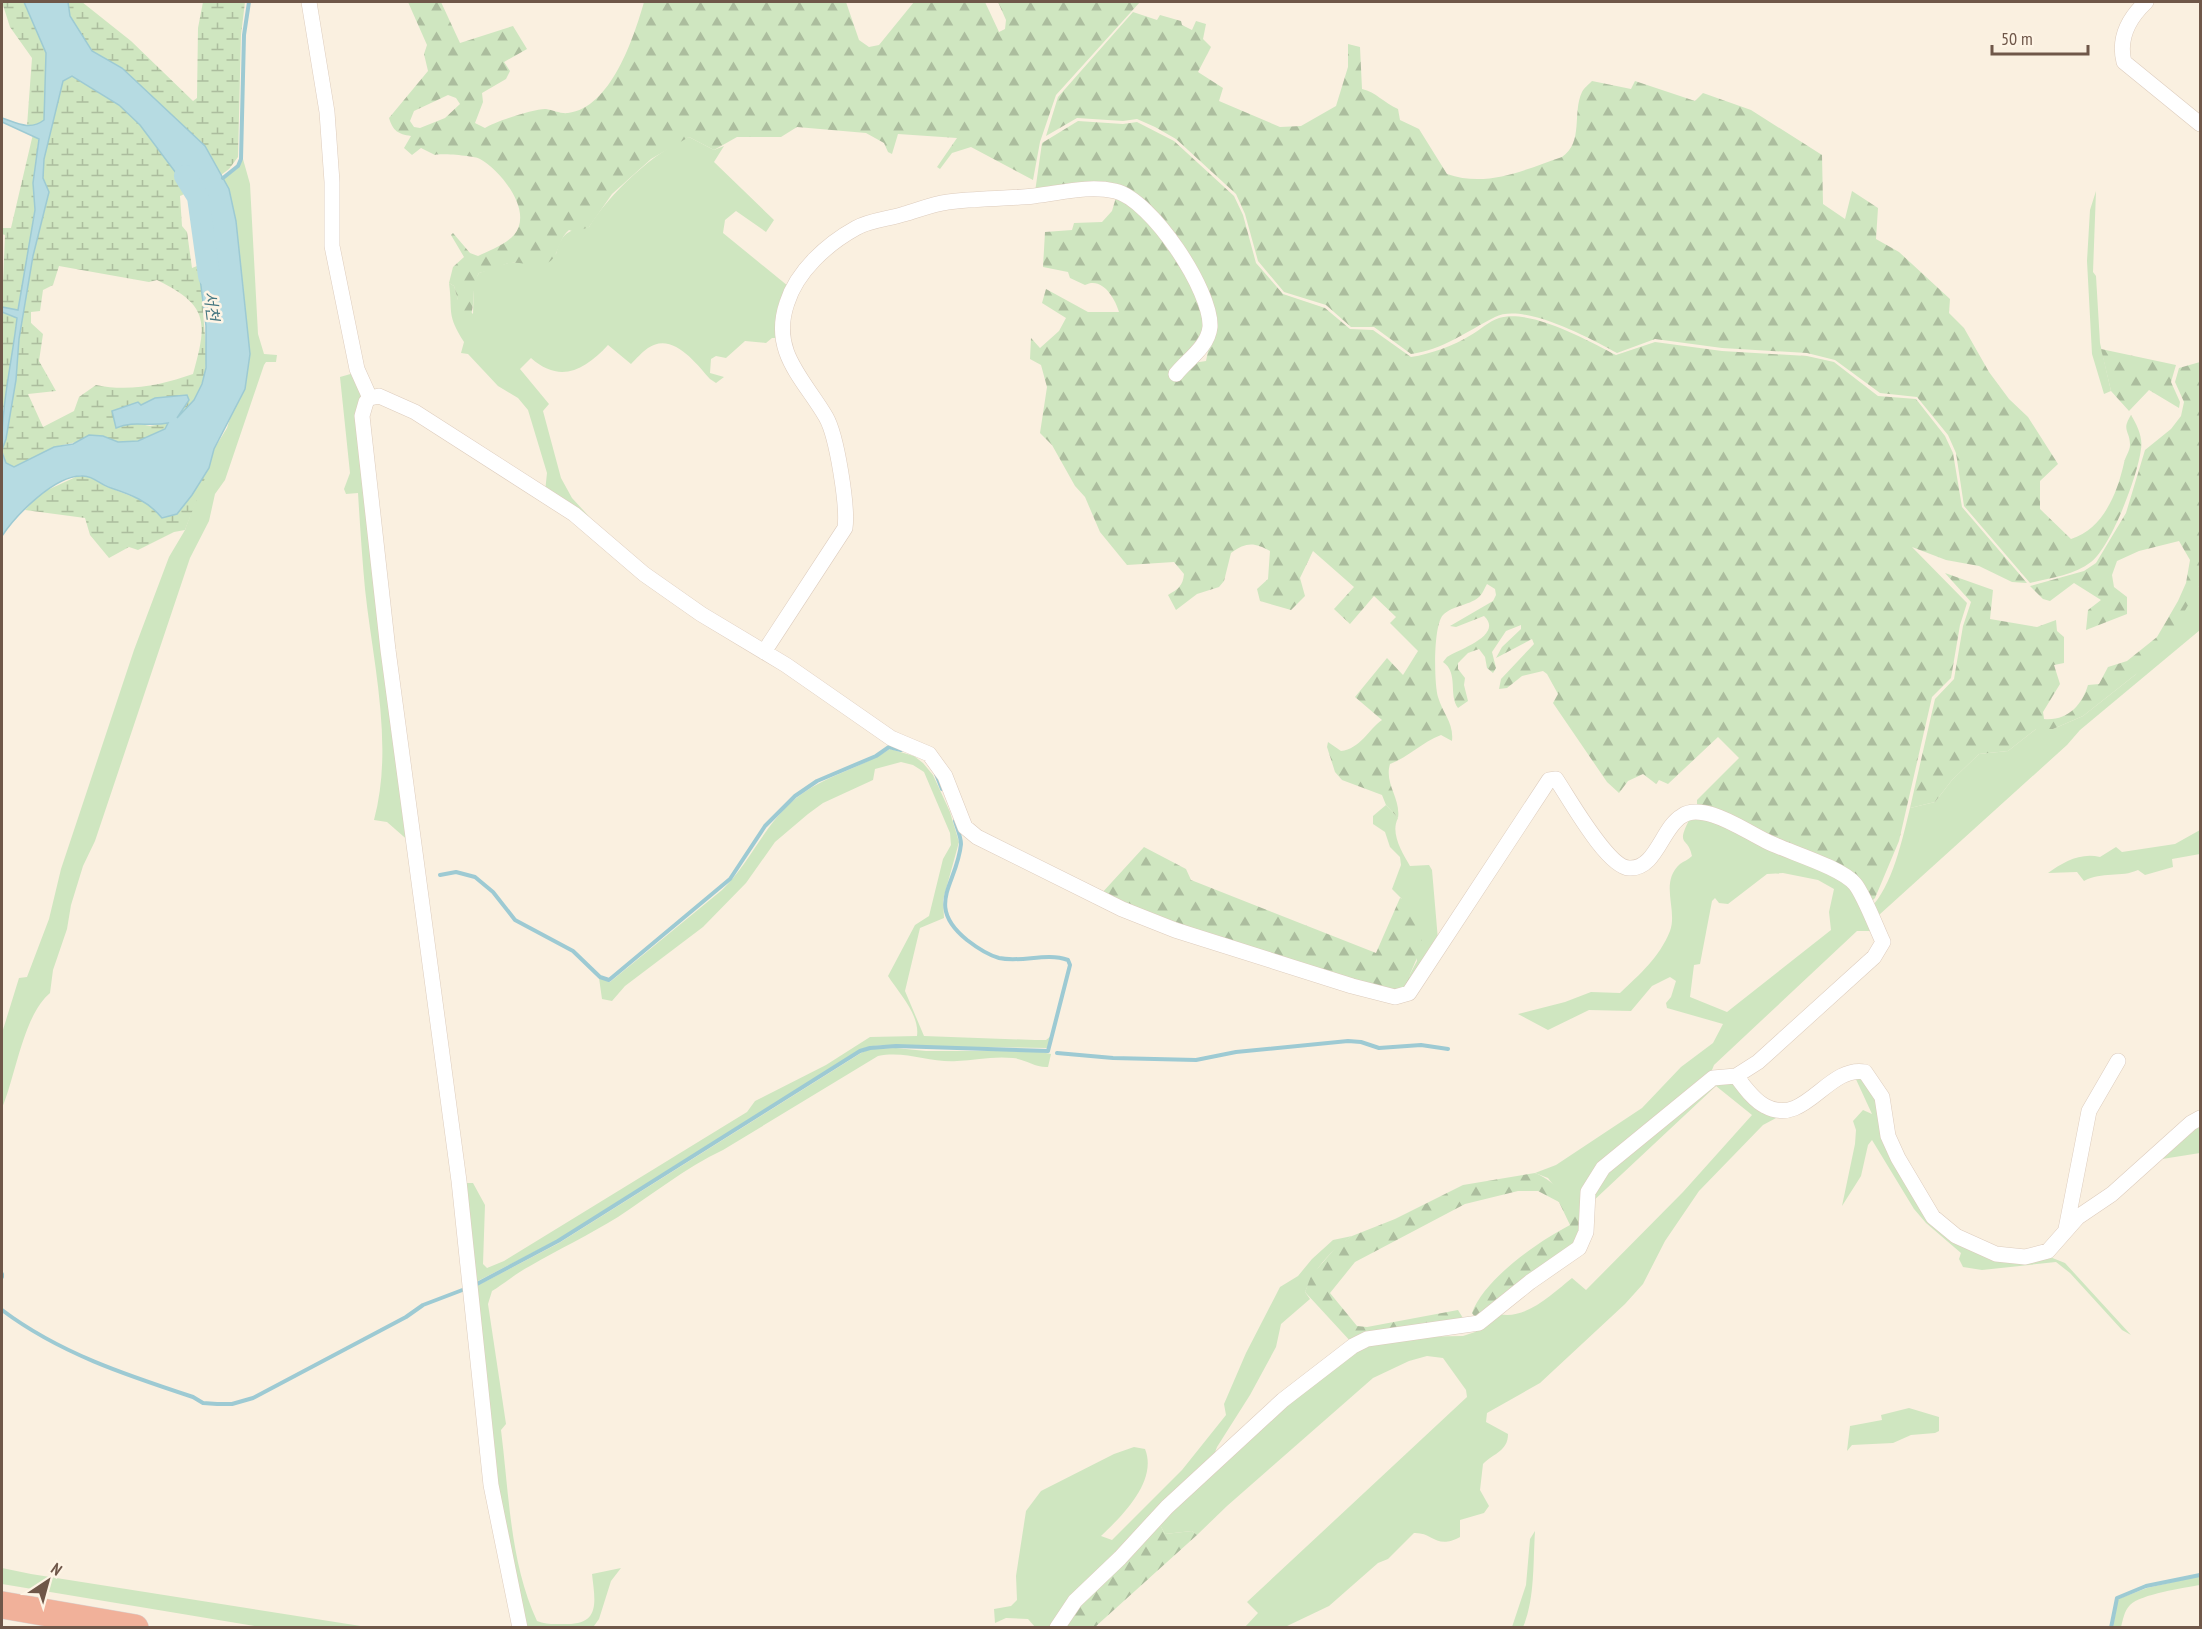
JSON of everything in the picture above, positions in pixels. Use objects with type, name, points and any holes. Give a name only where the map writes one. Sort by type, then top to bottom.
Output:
[{"type":"highway","points":[[2,1605],[135,1628]]},
{"type":"street","points":[[309,2],[327,112],[332,182],[332,246],[357,369],[370,398],[362,416],[388,650],[459,1181],[490,1485],[520,1628]]},
{"type":"street","points":[[2146,2],[2124,33],[2120,48],[2124,62],[2200,124]]},
{"type":"street","points":[[764,652],[845,528],[847,512],[827,419],[808,392],[780,334],[786,304],[807,268],[822,253],[857,227],[946,202],[1034,196],[1075,189],[1118,192],[1139,204],[1165,230],[1183,257],[1208,313],[1210,329],[1203,344],[1176,374]]},
{"type":"street","points":[[370,398],[379,396],[415,412],[521,478],[574,514],[644,574],[701,614],[764,652],[891,738],[929,754],[945,776],[965,828],[977,837],[1122,909],[1175,930],[1395,997],[1409,993],[1549,780],[1556,779],[1616,863],[1628,868],[1638,867],[1649,860],[1666,832],[1683,814],[1696,812],[1711,814],[1734,823],[1764,840],[1845,875],[1857,885],[1883,942],[1874,957],[1758,1062],[1736,1076],[1713,1078],[1603,1168],[1588,1192],[1586,1232],[1579,1248],[1530,1281],[1479,1323],[1367,1339],[1353,1346],[1283,1400],[1167,1507],[1120,1558],[1075,1600],[1058,1628]]},
{"type":"street","points":[[2066,1229],[2089,1111],[2118,1061]]},
{"type":"street","points":[[1736,1076],[1765,1106],[1778,1110],[1806,1103],[1838,1077],[1848,1072],[1865,1072],[1882,1097],[1888,1136],[1914,1188],[1934,1217],[1956,1236],[1996,1254],[2025,1257],[2048,1251],[2066,1229],[2112,1194],[2191,1123],[2200,1118]]},
{"type":"green space","points":[[2,2],[24,2],[46,53],[44,120],[35,127],[27,126],[32,58],[10,27]]},
{"type":"green space","points":[[68,2],[82,2],[131,41],[193,101],[197,98],[198,28],[203,2],[245,2],[241,35],[238,157],[229,169],[221,175],[205,146],[122,68],[92,51],[70,16]]},
{"type":"green space","points":[[408,2],[441,2],[460,43],[513,26],[527,49],[504,62],[510,71],[506,79],[482,93],[483,102],[475,123],[485,128],[497,122],[541,109],[568,113],[583,108],[597,98],[608,85],[627,51],[644,2],[846,2],[859,40],[869,47],[879,45],[914,2],[985,2],[999,32],[1005,29],[1006,20],[998,2],[1140,2],[1056,95],[1040,142],[1033,180],[971,147],[952,153],[940,169],[937,167],[957,138],[898,134],[892,154],[888,152],[884,143],[866,133],[797,127],[781,137],[737,137],[714,150],[689,137],[651,159],[612,194],[589,227],[575,232],[569,230],[555,256],[549,262],[534,265],[506,264],[495,273],[487,271],[479,273],[468,322],[462,315],[454,286],[449,283],[453,267],[464,257],[451,235],[453,233],[470,253],[478,256],[511,238],[519,225],[520,215],[518,204],[505,182],[480,159],[458,155],[435,155],[421,148],[412,155],[404,148],[411,136],[397,131],[389,118],[428,71],[424,54],[427,45]],"holes":[[[448,95],[456,98],[460,104],[445,118],[420,128],[414,127],[410,121],[414,111]]]},
{"type":"green space","points":[[1133,12],[1157,20],[1160,15],[1181,21],[1182,25],[1192,30],[1196,21],[1206,24],[1203,39],[1211,47],[1198,72],[1223,88],[1219,101],[1280,127],[1301,126],[1336,106],[1348,67],[1348,44],[1360,47],[1362,89],[1398,109],[1400,120],[1419,129],[1447,174],[1462,178],[1505,176],[1562,157],[1573,143],[1579,100],[1592,81],[1631,89],[1635,81],[1695,101],[1703,93],[1751,110],[1822,155],[1823,204],[1845,219],[1852,191],[1878,208],[1876,239],[1899,252],[1950,299],[1949,313],[1964,328],[1989,372],[2009,399],[2028,417],[2058,464],[2040,481],[2040,509],[2071,539],[2092,527],[2113,498],[2130,447],[2126,428],[2131,415],[2141,440],[2139,461],[2122,510],[2107,542],[2091,562],[2078,570],[2030,583],[1964,506],[1956,453],[1948,435],[1917,397],[1880,393],[1835,360],[1807,353],[1722,348],[1655,339],[1617,353],[1557,324],[1523,314],[1495,317],[1444,344],[1411,354],[1374,327],[1351,327],[1326,305],[1284,292],[1258,261],[1245,214],[1236,194],[1176,139],[1137,119],[1123,121],[1077,118],[1046,136],[1058,97]]},
{"type":"green space","points":[[72,76],[119,105],[140,125],[206,213],[207,246],[203,305],[205,373],[195,399],[175,419],[189,400],[187,395],[148,402],[130,422],[150,426],[168,423],[165,429],[138,441],[118,442],[103,436],[54,447],[14,467],[6,463],[2,450],[16,380],[19,339],[33,256],[49,193],[43,178],[44,159],[63,81]],"holes":[[[189,192],[197,212],[201,236],[197,266],[192,268],[187,232],[182,226],[180,196]],[[59,266],[149,282],[157,280],[186,298],[200,316],[202,328],[193,374],[145,386],[121,388],[96,385],[79,397],[74,411],[43,427],[28,394],[56,391],[39,361],[43,334],[31,323],[31,312],[40,311],[43,290],[53,285]]]},
{"type":"green space","points":[[1078,121],[1123,124],[1137,122],[1174,141],[1234,196],[1243,215],[1256,263],[1283,294],[1325,308],[1350,329],[1373,330],[1411,357],[1449,346],[1495,319],[1512,316],[1543,322],[1559,328],[1616,355],[1655,342],[1722,351],[1807,356],[1834,362],[1878,396],[1916,399],[1945,436],[1953,453],[1962,507],[2027,583],[2012,582],[1979,566],[1946,560],[1912,547],[1967,603],[1960,625],[1951,678],[1932,697],[1899,841],[1875,898],[1869,904],[1857,880],[1847,872],[1716,812],[1697,810],[1697,800],[1739,758],[1718,737],[1668,784],[1659,780],[1656,784],[1643,774],[1628,781],[1619,793],[1607,782],[1553,703],[1558,694],[1547,674],[1543,671],[1522,676],[1507,688],[1499,689],[1501,679],[1534,644],[1532,639],[1496,658],[1502,647],[1521,629],[1521,625],[1506,631],[1492,652],[1496,668],[1493,673],[1487,668],[1485,657],[1479,649],[1468,653],[1458,663],[1458,669],[1465,678],[1464,685],[1468,701],[1458,708],[1455,703],[1451,672],[1443,662],[1447,657],[1478,641],[1485,635],[1489,623],[1484,616],[1456,627],[1450,626],[1493,601],[1496,595],[1495,589],[1487,584],[1477,599],[1452,609],[1443,615],[1440,621],[1435,655],[1437,690],[1451,729],[1452,741],[1441,735],[1390,764],[1389,778],[1397,804],[1398,818],[1386,805],[1382,795],[1342,780],[1335,772],[1327,747],[1328,742],[1341,751],[1354,747],[1382,720],[1355,697],[1387,658],[1403,675],[1418,651],[1390,623],[1396,617],[1374,596],[1350,624],[1334,609],[1354,587],[1313,551],[1300,578],[1305,596],[1291,610],[1260,601],[1257,589],[1268,579],[1270,551],[1250,544],[1231,553],[1224,581],[1219,587],[1197,594],[1176,610],[1168,595],[1179,587],[1184,574],[1174,562],[1127,565],[1100,532],[1085,497],[1075,486],[1052,445],[1040,433],[1047,387],[1041,365],[1030,359],[1031,338],[1040,348],[1059,331],[1066,318],[1042,303],[1046,289],[1088,312],[1119,312],[1111,295],[1097,283],[1085,285],[1070,278],[1068,272],[1043,267],[1045,232],[1072,230],[1074,223],[1102,222],[1112,211],[1117,194],[1132,202],[1147,214],[1171,244],[1193,281],[1206,315],[1207,328],[1202,341],[1174,373],[1179,376],[1193,363],[1206,361],[1208,351],[1205,347],[1212,332],[1213,317],[1187,260],[1176,240],[1150,207],[1133,195],[1104,186],[1035,192],[1042,143]]},
{"type":"green space","points":[[33,134],[39,138],[33,183],[35,210],[18,310],[2,307],[5,235],[2,234],[2,228],[11,228]]},
{"type":"green space","points":[[689,137],[714,150],[724,146],[714,162],[774,220],[766,232],[736,211],[725,220],[723,233],[788,286],[778,338],[772,338],[766,343],[745,341],[726,358],[716,356],[711,359],[710,373],[724,377],[716,383],[683,351],[666,343],[648,348],[631,364],[608,345],[590,361],[572,371],[552,370],[531,358],[520,369],[549,404],[543,411],[561,478],[572,498],[596,524],[545,492],[547,473],[528,410],[518,398],[498,386],[468,354],[461,353],[464,342],[452,319],[449,283],[454,286],[458,300],[473,314],[474,282],[479,273],[508,263],[556,254],[563,237],[570,231],[589,227],[608,201],[633,175],[661,153]]},
{"type":"green space","points":[[243,159],[250,184],[258,334],[264,354],[277,355],[276,362],[266,362],[264,365],[225,480],[215,494],[209,521],[190,558],[95,841],[83,866],[71,905],[67,929],[53,970],[50,993],[33,1016],[2,1108],[2,1033],[19,978],[27,977],[49,919],[61,869],[134,650],[169,557],[185,530],[214,449],[227,428],[250,354],[236,221],[229,189],[223,179],[237,169]]},
{"type":"green space","points":[[2096,191],[2093,272],[2096,276],[2100,343],[2111,391],[2104,394],[2092,354],[2087,261],[2090,210]]},
{"type":"green space","points":[[2,312],[17,317],[2,416]]},
{"type":"green space","points":[[2101,349],[2176,365],[2171,382],[2180,402],[2179,408],[2149,390],[2129,411],[2111,391]]},
{"type":"green space","points":[[2200,362],[2200,584],[2165,646],[2135,675],[2083,716],[2053,729],[2036,729],[2008,751],[1979,754],[1952,780],[1935,802],[1910,808],[1935,699],[1954,679],[1963,626],[1971,602],[1945,573],[1993,590],[1990,619],[2037,627],[2056,620],[2057,631],[2064,637],[2064,663],[2054,665],[2060,684],[2043,712],[2044,719],[2060,717],[2073,710],[2082,699],[2088,685],[2099,684],[2108,667],[2127,661],[2157,637],[2186,583],[2190,560],[2179,541],[2139,551],[2117,561],[2112,575],[2114,587],[2127,597],[2127,614],[2086,630],[2088,610],[2101,600],[2074,583],[2050,601],[2043,599],[2030,586],[2084,571],[2096,563],[2126,513],[2145,450],[2171,429],[2181,416],[2184,402],[2175,382],[2179,368]]},
{"type":"green space","points":[[354,373],[362,395],[411,843],[387,822],[374,820],[380,792],[382,763],[380,704],[365,589],[358,493],[346,494],[344,489],[350,473],[340,377]]},
{"type":"green space","points":[[209,468],[185,530],[174,532],[138,550],[129,547],[109,558],[90,535],[85,518],[25,510],[41,493],[80,475],[177,514]]},
{"type":"green space","points":[[2200,584],[2200,630],[2080,730],[2067,745],[1879,915],[1870,908],[1885,888],[1900,847],[1910,808],[1935,802],[1952,780],[1979,754],[2008,751],[2036,729],[2053,729],[2083,716],[2135,675]]},
{"type":"green space","points":[[890,749],[914,756],[933,775],[950,812],[959,842],[943,900],[944,918],[920,928],[905,991],[924,1036],[1046,1040],[1051,1036],[1048,1048],[885,1045],[859,1050],[557,1240],[476,1282],[464,1183],[473,1183],[485,1205],[483,1264],[487,1268],[504,1261],[747,1112],[755,1101],[826,1065],[870,1037],[917,1036],[912,1012],[888,976],[915,925],[929,916],[943,859],[951,845],[950,833],[924,772],[913,765],[901,762],[875,769],[873,780],[823,803],[808,814],[775,842],[746,883],[703,927],[625,986],[612,1001],[602,999],[599,978],[610,982],[722,890],[741,868],[774,820],[795,799],[817,784]]},
{"type":"green space","points":[[1386,805],[1398,818],[1396,836],[1410,866],[1429,865],[1432,870],[1438,940],[1409,986],[1410,974],[1417,961],[1405,902],[1392,889],[1401,865],[1400,857],[1390,847],[1385,832],[1373,824],[1373,816]]},
{"type":"green space","points":[[1706,816],[1847,881],[1873,931],[1857,931],[1714,1065],[1710,1075],[1602,1162],[1582,1223],[1548,1178],[1535,1173],[1556,1165],[1642,1108],[1681,1067],[1713,1043],[1723,1024],[1667,1008],[1666,1003],[1671,997],[1676,981],[1670,977],[1652,986],[1631,1011],[1589,1010],[1548,1030],[1518,1014],[1565,1002],[1591,992],[1620,993],[1648,965],[1666,941],[1670,931],[1672,914],[1670,888],[1674,871],[1692,856],[1683,838],[1690,818]],"holes":[[[1783,873],[1818,880],[1834,889],[1829,912],[1831,930],[1727,1012],[1690,997],[1694,965],[1700,964],[1712,901],[1715,898],[1719,903],[1728,904],[1767,874]]]},
{"type":"green space","points":[[2200,830],[2200,854],[2172,859],[2173,867],[2145,875],[2138,870],[2125,874],[2098,876],[2084,881],[2077,872],[2048,873],[2079,857],[2100,857],[2116,847],[2122,852],[2175,844]]},
{"type":"green space","points":[[1144,847],[1186,869],[1191,880],[1376,953],[1400,898],[1409,901],[1423,944],[1410,974],[1409,986],[1399,992],[1251,952],[1101,894]]},
{"type":"green space","points":[[896,1048],[926,1051],[1036,1051],[1051,1054],[1048,1067],[1006,1058],[947,1061],[898,1055],[878,1056],[695,1165],[618,1217],[525,1268],[492,1291],[488,1304],[506,1424],[501,1430],[512,1527],[521,1576],[537,1621],[558,1624],[585,1620],[593,1610],[592,1574],[621,1568],[611,1581],[599,1619],[594,1626],[525,1627],[496,1488],[477,1286],[559,1243],[861,1053],[870,1049]]},
{"type":"green space","points":[[1854,1075],[1873,1086],[1881,1135],[1960,1243],[2050,1257],[2065,1263],[2131,1335],[2122,1330],[2070,1273],[2056,1262],[1982,1270],[1963,1267],[1959,1259],[1961,1253],[1926,1223],[1914,1209],[1872,1140],[1868,1145],[1861,1176],[1842,1206],[1855,1144],[1856,1130],[1853,1121],[1863,1110],[1872,1114]]},
{"type":"green space","points":[[1731,1078],[1778,1117],[1763,1125],[1699,1191],[1665,1241],[1643,1284],[1625,1304],[1540,1383],[1487,1413],[1486,1422],[1508,1434],[1503,1448],[1483,1464],[1480,1490],[1489,1506],[1484,1513],[1460,1520],[1460,1537],[1452,1541],[1440,1541],[1414,1533],[1388,1559],[1378,1563],[1329,1606],[1285,1627],[1245,1627],[1258,1613],[1247,1602],[1467,1397],[1466,1390],[1443,1358],[1427,1356],[1409,1361],[1373,1378],[1197,1535],[1192,1531],[1165,1534],[1159,1523],[1250,1436],[1329,1370],[1368,1346],[1412,1337],[1463,1336],[1475,1332],[1499,1314],[1519,1313],[1538,1304],[1572,1278],[1586,1290],[1683,1192],[1752,1115],[1716,1086],[1591,1203],[1598,1181],[1702,1089]]},
{"type":"green space","points":[[2200,1122],[2200,1153],[2156,1160]]},
{"type":"green space","points":[[1535,1173],[1557,1188],[1582,1223],[1577,1241],[1477,1320],[1472,1313],[1478,1300],[1500,1274],[1543,1241],[1570,1225],[1559,1202],[1538,1191],[1518,1191],[1465,1204],[1355,1262],[1330,1293],[1357,1326],[1367,1327],[1458,1310],[1466,1323],[1352,1343],[1305,1292],[1311,1276],[1338,1245],[1352,1236],[1395,1219],[1463,1185]]},
{"type":"green space","points":[[1352,1236],[1337,1247],[1318,1268],[1305,1292],[1310,1299],[1281,1324],[1276,1347],[1250,1395],[1217,1447],[1212,1460],[1052,1627],[1035,1627],[1028,1619],[1006,1618],[995,1623],[994,1609],[1011,1606],[1017,1600],[1016,1576],[1026,1511],[1041,1491],[1114,1454],[1134,1447],[1145,1449],[1148,1461],[1147,1473],[1136,1497],[1101,1536],[1112,1540],[1182,1470],[1226,1415],[1224,1404],[1246,1353],[1280,1287],[1298,1276],[1312,1259],[1333,1240]]},
{"type":"green space","points":[[1909,1408],[1939,1417],[1939,1431],[1911,1435],[1893,1443],[1852,1445],[1847,1451],[1850,1426],[1882,1420],[1881,1415]]},
{"type":"green space","points":[[1159,1523],[1165,1534],[1192,1531],[1197,1535],[1095,1627],[1061,1628],[1067,1615]]},
{"type":"green space","points":[[1535,1531],[1530,1605],[1523,1627],[1512,1627],[1526,1585],[1530,1539]]},
{"type":"green space","points":[[2,1568],[367,1627],[260,1627],[2,1584]]},
{"type":"green space","points":[[2200,1576],[2200,1585],[2163,1592],[2136,1601],[2126,1610],[2121,1627],[2113,1627],[2118,1599],[2147,1588]]},
{"type":"water","points":[[24,2],[68,2],[70,16],[92,51],[122,68],[205,146],[229,189],[236,221],[250,354],[245,389],[214,449],[209,468],[177,514],[162,518],[139,499],[107,487],[89,477],[81,476],[59,482],[48,489],[16,518],[2,536],[2,452],[6,463],[14,467],[54,447],[73,444],[89,435],[103,436],[118,442],[138,441],[165,429],[168,423],[129,424],[116,428],[112,411],[138,402],[141,405],[155,398],[187,395],[189,400],[177,418],[194,400],[202,384],[206,368],[206,326],[200,278],[209,230],[206,213],[140,125],[119,105],[72,76],[63,81],[44,159],[43,178],[49,192],[33,256],[19,339],[16,380],[2,450],[5,400],[17,318],[2,312],[2,307],[18,310],[35,210],[33,183],[39,139],[2,122],[2,118],[29,126],[44,120],[46,53]]},
{"type":"waterway","points":[[223,178],[238,166],[241,159],[244,35],[249,2]]},
{"type":"waterway","name":"서천","points":[[185,176],[198,197],[209,276]]},
{"type":"waterway","points":[[440,875],[456,872],[475,877],[493,892],[515,920],[573,951],[600,977],[609,980],[730,879],[765,826],[795,796],[817,781],[876,756],[889,747],[901,750]]},
{"type":"waterway","points":[[936,774],[942,789]]},
{"type":"waterway","points":[[477,1284],[558,1241],[860,1051],[896,1046],[1048,1051],[1070,965],[1068,960],[1051,957],[999,958],[986,953],[954,928],[947,916],[945,905],[946,894],[961,844],[955,821]]},
{"type":"waterway","points":[[1057,1053],[1113,1058],[1196,1060],[1236,1052],[1348,1041],[1361,1042],[1379,1048],[1421,1045],[1448,1049]]},
{"type":"waterway","points":[[2,1310],[46,1339],[94,1361],[193,1397],[203,1403],[232,1404],[253,1398],[406,1317],[423,1305],[465,1289]]},
{"type":"waterway","points":[[2111,1628],[2117,1598],[2146,1586],[2200,1575]]}]
